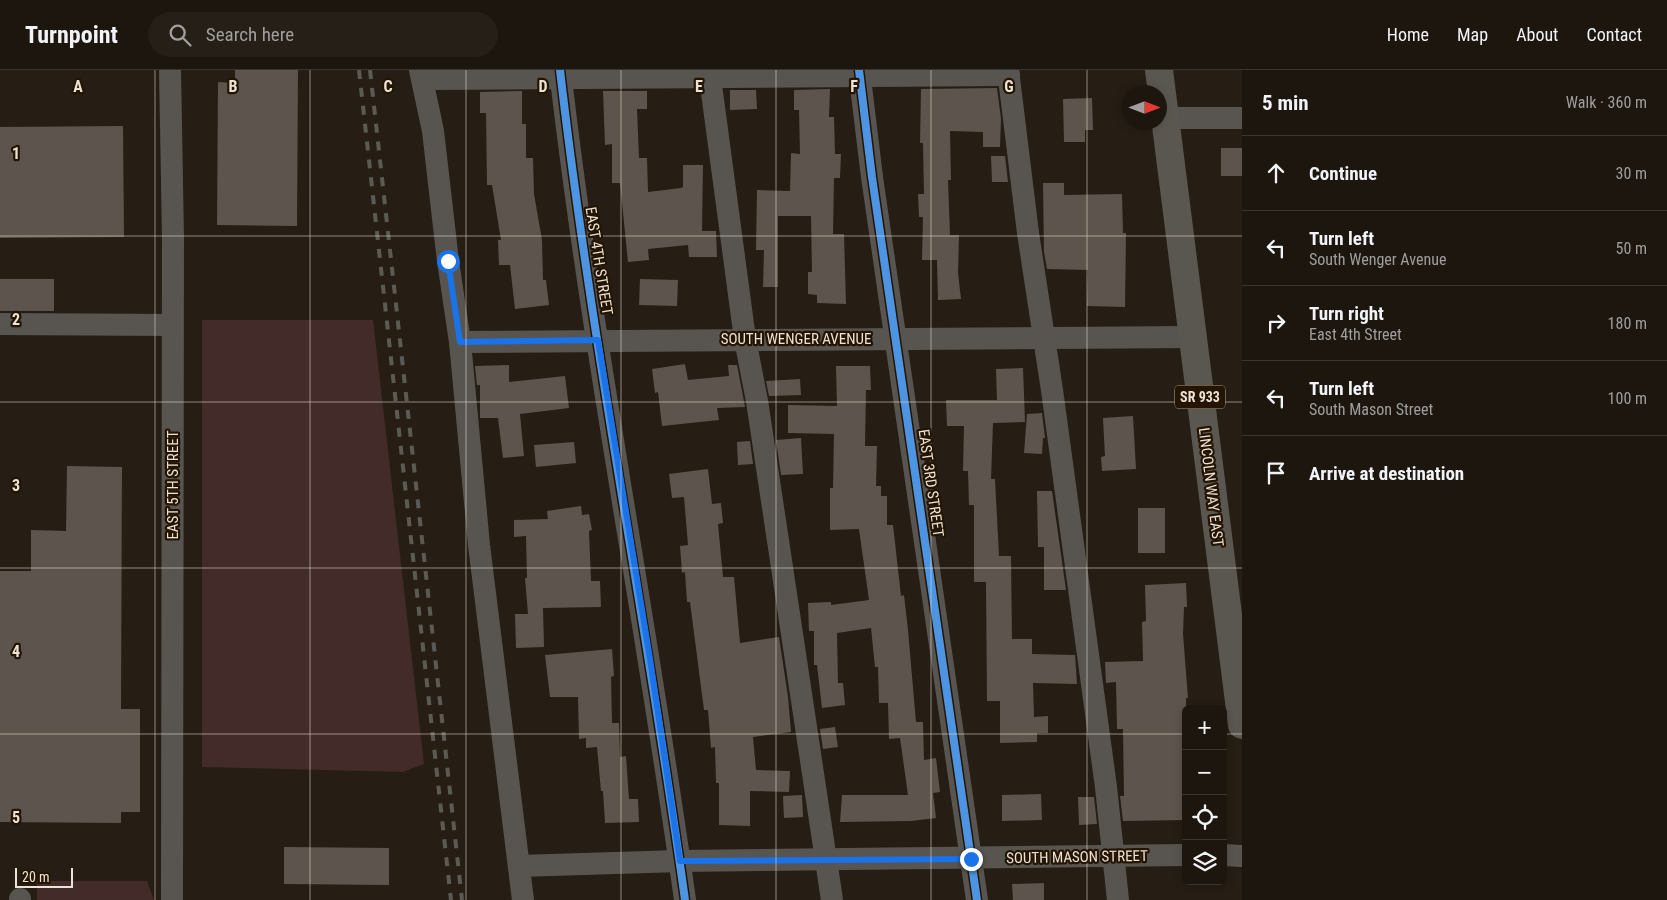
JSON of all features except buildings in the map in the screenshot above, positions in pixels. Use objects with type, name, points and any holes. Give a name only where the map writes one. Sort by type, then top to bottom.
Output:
[{"type":"main road","name":"LINCOLN WAY EAST","points":[[1159,70],[1161,85]]},
{"type":"main road","name":"LINCOLN WAY EAST","points":[[1167,126],[1242,724]]},
{"type":"street","name":"EAST 5TH STREET","points":[[170,70],[172,900]]},
{"type":"street","name":"EAST 3RD STREET","points":[[860,73],[872,176],[977,900]]},
{"type":"street","points":[[523,900],[479,544],[460,342],[448,261],[433,130],[422,74],[1008,73],[1042,337],[1053,399],[1104,777],[1112,855],[1117,871],[1118,900]]},
{"type":"street","name":"EAST 4TH STREET","points":[[560,74],[583,248],[652,668],[685,900]]},
{"type":"street","points":[[709,74],[745,339],[757,401],[832,900]]},
{"type":"street","points":[[1167,118],[1242,118]]},
{"type":"street","points":[[0,324],[172,325]]},
{"type":"street","name":"SOUTH WENGER AVENUE","points":[[460,342],[1192,337]]},
{"type":"street","name":"SOUTH MASON STREET","points":[[519,866],[680,861],[1182,855]]},
{"type":"street","points":[[1227,855],[1242,856]]},
{"type":"shaded area","points":[[202,320],[373,320],[424,764],[403,772],[202,767]]},
{"type":"shaded area","points":[[37,881],[147,881],[154,900],[37,900]]},
{"type":"railway","points":[[359,70],[451,900]]},
{"type":"railway","points":[[370,70],[462,900]]},
{"type":"cycle path","points":[[560,70],[588,278],[685,900]]},
{"type":"cycle path","points":[[859,70],[872,177],[977,900]]},
{"type":"route","points":[[448,261],[460,342],[598,340],[650,659],[680,861],[971,859]]}]
